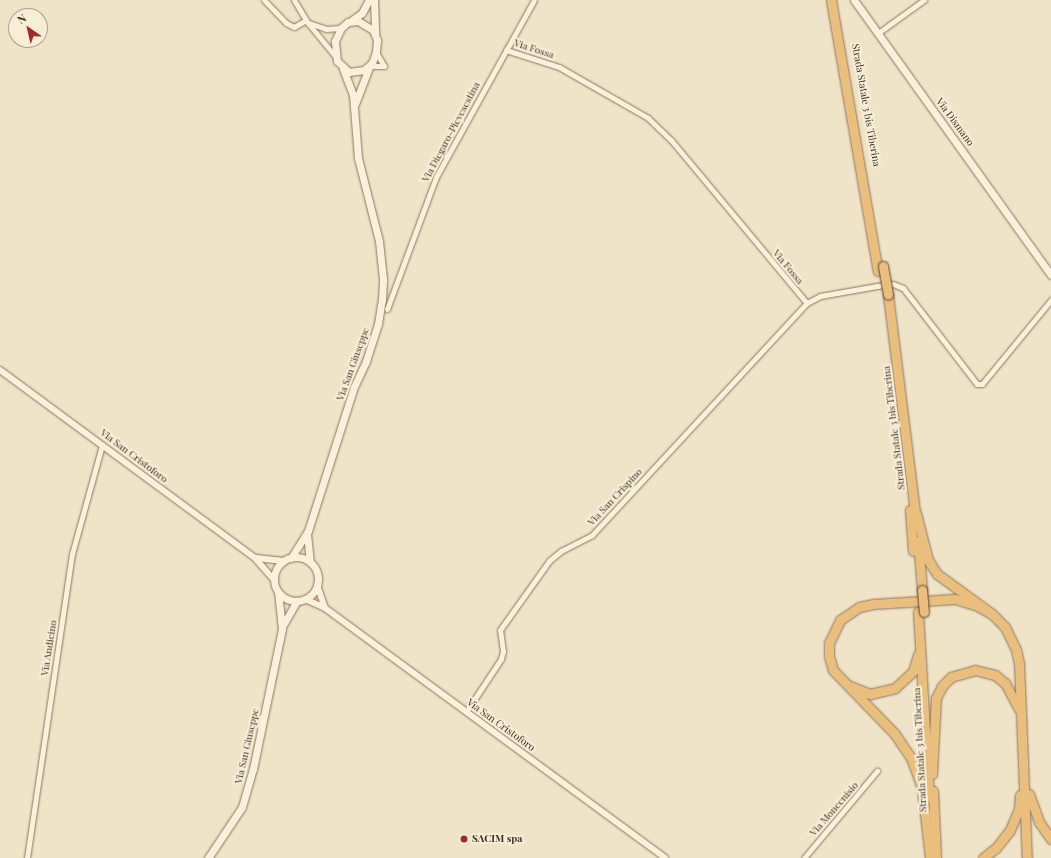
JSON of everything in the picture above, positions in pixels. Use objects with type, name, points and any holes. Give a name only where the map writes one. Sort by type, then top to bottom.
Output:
[{"type":"highway","name":"Strada Statale 3 bis Tiberina","points":[[831,0],[881,268]]},
{"type":"highway","name":"Strada Statale 3 bis Tiberina","points":[[836,0],[881,268],[910,487],[921,612],[936,858]]},
{"type":"highway","points":[[913,515],[928,560],[937,574],[992,614],[1005,627],[1016,650],[1022,715],[1027,858]]},
{"type":"highway","points":[[930,858],[922,788],[911,758],[894,733],[842,682],[834,670],[829,656],[829,643],[840,620],[859,607],[941,598],[966,602],[992,614]]},
{"type":"highway","name":"Strada Statale 3 bis Tiberina","points":[[921,612],[930,858]]},
{"type":"highway","points":[[842,682],[857,690],[870,694],[883,693],[905,680],[913,671],[918,657],[921,612]]},
{"type":"highway","points":[[932,777],[936,742],[936,698],[942,686],[951,678],[975,670],[995,675],[1014,695],[1022,715]]},
{"type":"highway","points":[[1024,770],[1031,805],[1051,839]]},
{"type":"highway","points":[[983,858],[996,848],[1010,830],[1018,808],[1024,770]]},
{"type":"main road","points":[[369,0],[362,13],[341,28],[335,41],[335,56],[343,69],[360,72],[369,66],[376,52],[374,0]]},
{"type":"main road","name":"Via Dismano","points":[[854,0],[1039,256],[1051,275]]},
{"type":"main road","points":[[348,22],[363,22],[375,34]]},
{"type":"main road","name":"Via San Giuseppe","points":[[354,106],[369,66]]},
{"type":"main road","name":"Via San Giuseppe","points":[[291,558],[308,531],[354,387],[368,353],[382,300],[383,279],[379,241],[358,158],[354,106],[348,78],[343,69]]},
{"type":"main road","name":"Via Dismano","points":[[1039,256],[1051,269]]},
{"type":"main road","name":"Via San Giuseppe","points":[[308,531],[310,562]]},
{"type":"main road","points":[[291,558],[301,558],[310,562],[317,572],[317,585],[305,599],[297,601],[286,599],[278,592],[274,580],[276,569],[284,561],[291,558]]},
{"type":"main road","name":"Via San Giuseppe","points":[[278,592],[282,629]]},
{"type":"main road","name":"Via San Giuseppe","points":[[208,858],[242,807],[262,726],[282,629],[297,601]]},
{"type":"street","points":[[264,0],[286,23],[299,26],[307,22],[326,29],[341,28]]},
{"type":"street","points":[[294,0],[307,22],[335,56]]},
{"type":"street","points":[[506,50],[534,0]]},
{"type":"street","points":[[878,33],[924,0]]},
{"type":"street","name":"Via Diegaro-Pievesestina","points":[[387,309],[436,177],[506,50]]},
{"type":"street","name":"Via Fossa","points":[[506,50],[559,67],[648,118],[671,140],[807,303]]},
{"type":"street","points":[[369,66],[386,68],[376,52]]},
{"type":"street","points":[[807,303],[820,296],[877,286],[894,284],[903,288],[977,384],[982,384],[1051,300]]},
{"type":"street","name":"Via San Crispino","points":[[466,712],[501,659],[503,651],[500,630],[549,560],[561,550],[592,535],[807,303]]},
{"type":"street","points":[[1043,308],[1051,304]]},
{"type":"street","name":"Via San Cristoforo","points":[[0,370],[255,558],[274,580]]},
{"type":"street","name":"Via Andicino","points":[[27,858],[72,554],[102,444]]},
{"type":"street","points":[[255,558],[284,561]]},
{"type":"street","points":[[317,585],[326,608]]},
{"type":"street","name":"Via San Cristoforo","points":[[305,599],[326,608],[665,858]]},
{"type":"street","name":"Via Moncenisio","points":[[804,858],[877,771]]},
{"type":"place","name":"SACIM spa","points":[[464,839]]}]
